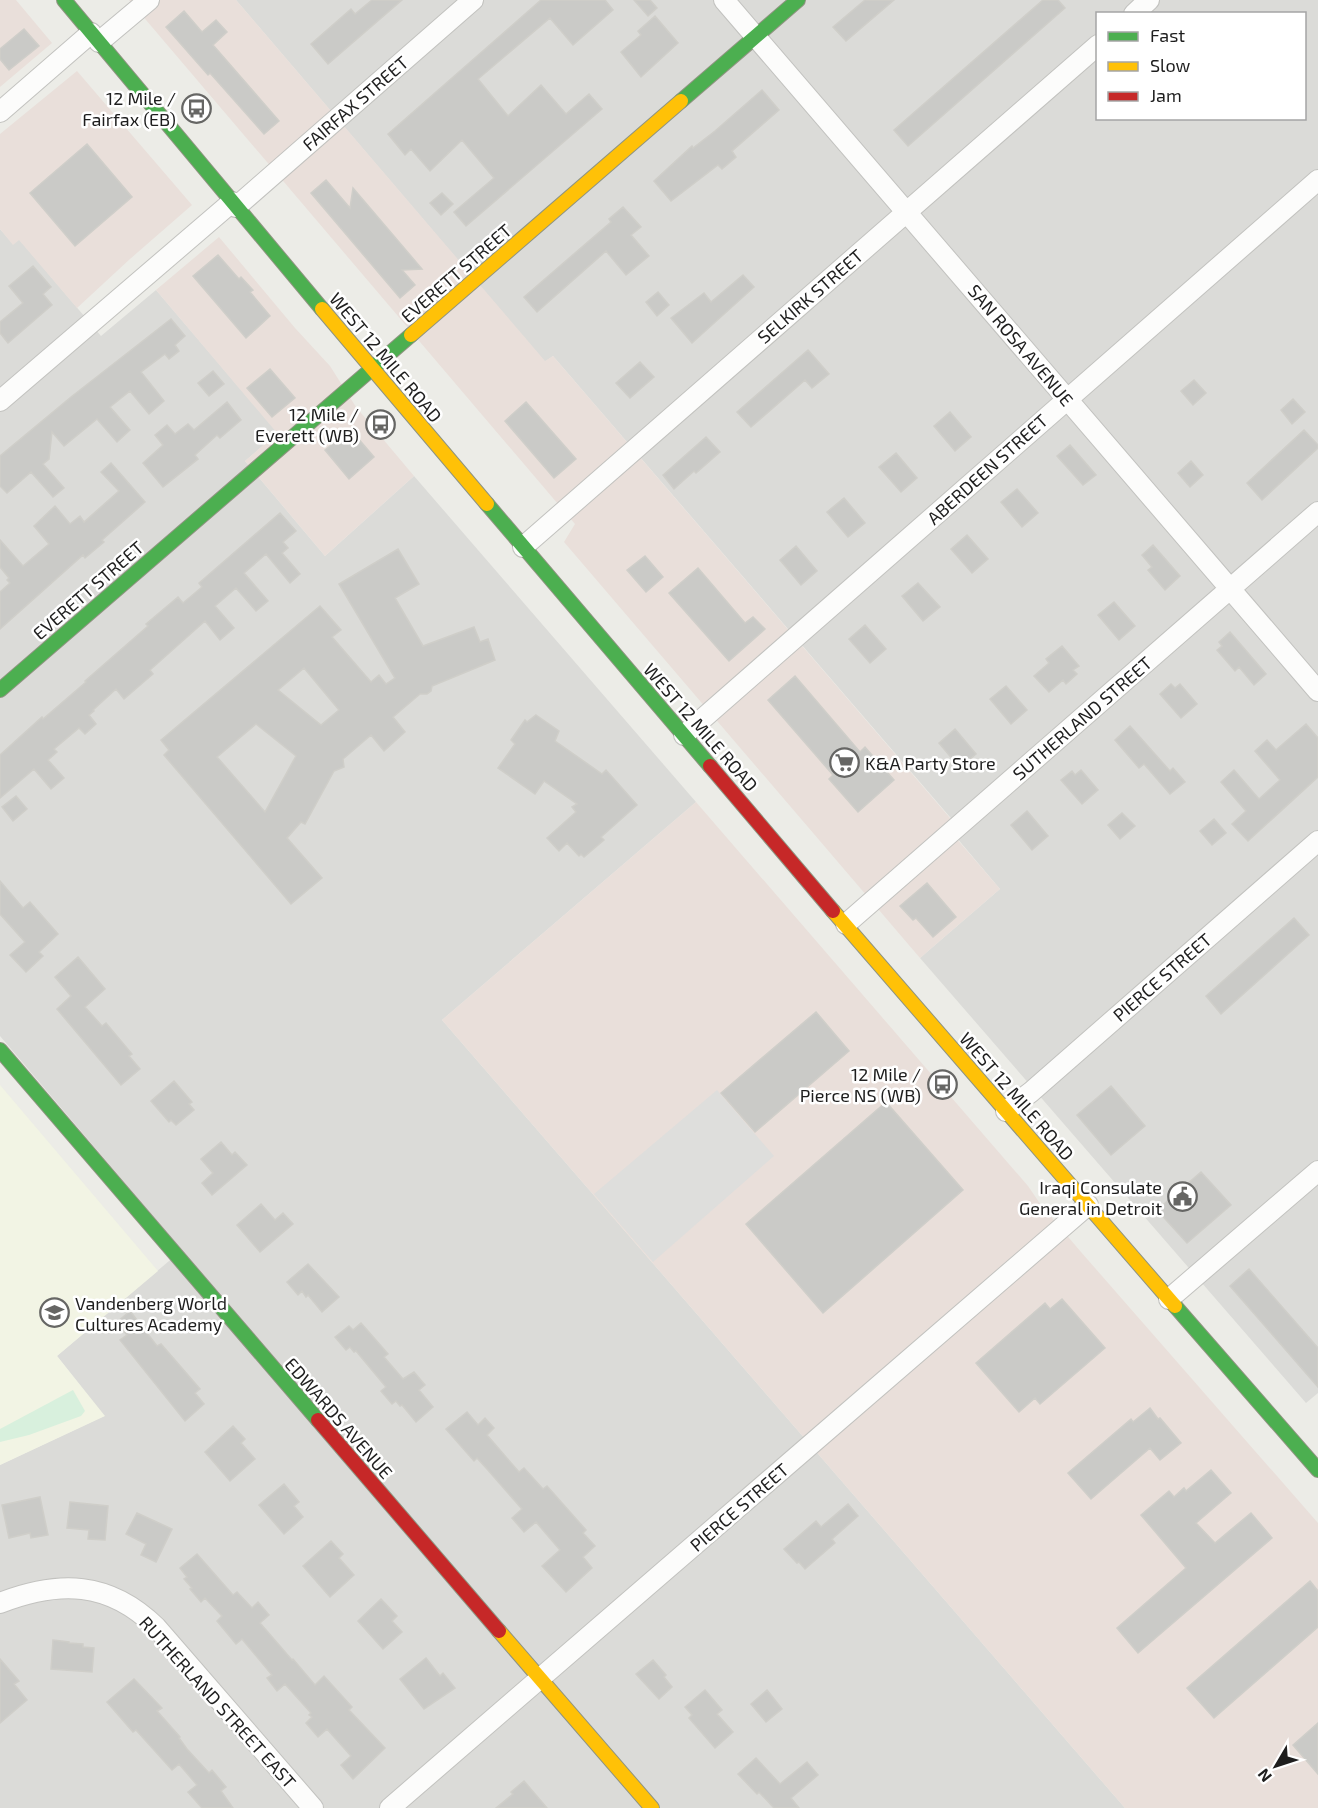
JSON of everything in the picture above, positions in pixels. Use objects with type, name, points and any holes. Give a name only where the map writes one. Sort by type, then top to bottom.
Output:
[{"type":"street","name":"WEST 12 MILE ROAD","points":[[64,0],[523,547],[1006,1111],[1318,1470]]},
{"type":"street","points":[[0,112],[95,37],[148,0]]},
{"type":"street","name":"FAIRFAX STREET","points":[[0,401],[473,0]]},
{"type":"street","name":"SAN ROSA AVENUE","points":[[724,0],[1318,690]]},
{"type":"street","name":"EVERETT STREET","points":[[0,690],[798,0]]},
{"type":"street","points":[[1136,12],[1149,0]]},
{"type":"street","name":"SELKIRK STREET","points":[[523,547],[1096,47]]},
{"type":"street","name":"ABERDEEN STREET","points":[[684,735],[1318,180]]},
{"type":"street","name":"SUTHERLAND STREET","points":[[846,924],[1318,512]]},
{"type":"street","name":"PIERCE STREET","points":[[1006,1111],[1031,1092],[1318,841]]},
{"type":"street","name":"EDWARDS AVENUE","points":[[0,1050],[652,1808]]},
{"type":"street","points":[[1169,1299],[1318,1171]]},
{"type":"street","name":"PIERCE STREET","points":[[390,1808],[1088,1205]]},
{"type":"street","name":"RUTHERLAND STREET EAST","points":[[0,1604],[49,1588],[72,1588],[107,1595],[126,1604],[148,1619],[313,1808]]},
{"type":"shaded area","points":[[0,0],[16,0],[52,43],[0,87]]},
{"type":"shaded area","points":[[129,0],[236,0],[545,361],[553,356],[962,832],[956,838],[1000,889],[920,958],[564,542],[575,524]]},
{"type":"shaded area","points":[[236,0],[1318,0],[1318,1393],[1306,1403],[920,958],[1000,889],[956,837],[962,831],[553,356],[545,362]]},
{"type":"shaded area","points":[[77,71],[192,205],[77,308],[19,240],[13,245],[0,229],[0,134]]},
{"type":"shaded area","points":[[0,229],[13,244],[19,239],[101,336],[156,290],[278,433],[245,461],[325,556],[414,476],[696,802],[442,1020],[1125,1808],[0,1808],[0,1465],[104,1416],[57,1356],[182,1250],[0,1036]]},
{"type":"shaded area","points":[[219,237],[330,366],[356,407],[414,476],[325,556],[245,461],[277,433],[156,290]]},
{"type":"shaded area","points":[[696,802],[1028,1186],[1081,1252],[1318,1523],[1318,1808],[1125,1808],[442,1020]]},
{"type":"shaded area","name":"Vandenberg World Cultures Academy","points":[[0,1085],[158,1271],[57,1356],[105,1416],[0,1465]]},
{"type":"shaded area","points":[[717,1090],[774,1156],[653,1262],[594,1194]]},
{"type":"shaded area","points":[[73,1390],[85,1411],[81,1416],[29,1435],[0,1442],[0,1429]]},
{"type":"building","points":[[372,0],[402,0],[328,64],[311,44],[351,9],[355,14]]},
{"type":"building","points":[[541,0],[605,0],[613,10],[573,45],[550,18],[478,79],[508,116],[541,85],[566,114],[589,94],[602,109],[466,226],[454,212],[494,178],[462,140],[430,171],[411,149],[405,155],[388,134]]},
{"type":"building","points":[[634,0],[650,0],[657,8],[648,16]]},
{"type":"building","points":[[865,0],[894,0],[846,41],[833,27]]},
{"type":"building","points":[[1043,0],[1058,0],[1065,8],[908,146],[894,130]]},
{"type":"building","points":[[184,11],[202,32],[216,20],[227,32],[213,45],[279,121],[264,134],[166,27]]},
{"type":"building","points":[[655,16],[678,43],[641,77],[621,52],[641,35],[638,31]]},
{"type":"building","points":[[24,29],[39,46],[9,70],[0,59],[0,49]]},
{"type":"building","points":[[762,90],[779,110],[732,151],[736,157],[722,169],[718,165],[671,201],[654,181],[692,146],[693,148],[715,131]]},
{"type":"building","points":[[87,144],[132,197],[75,246],[30,193]]},
{"type":"building","points":[[326,180],[350,208],[353,188],[422,269],[402,270],[415,285],[400,298],[311,193]]},
{"type":"building","points":[[442,193],[453,204],[441,215],[430,203]]},
{"type":"building","points":[[623,207],[641,227],[631,235],[649,256],[626,275],[606,251],[537,312],[524,297],[611,222],[609,219]]},
{"type":"building","points":[[218,255],[239,279],[241,277],[253,290],[250,292],[270,316],[246,338],[193,276]]},
{"type":"building","points":[[33,266],[51,287],[43,294],[52,305],[8,343],[0,333],[0,322],[23,303],[9,286]]},
{"type":"building","points":[[743,275],[754,287],[692,343],[671,318],[704,293],[711,302]]},
{"type":"building","points":[[658,292],[669,305],[657,316],[646,302]]},
{"type":"building","points":[[171,319],[185,336],[175,345],[179,351],[169,359],[165,354],[141,372],[164,401],[149,414],[130,391],[110,407],[130,430],[117,442],[97,419],[64,446],[52,432],[49,459],[43,464],[64,488],[53,497],[31,472],[7,493],[0,486],[0,456]]},
{"type":"building","points":[[808,350],[829,374],[812,388],[805,380],[751,427],[737,412]]},
{"type":"building","points":[[640,362],[654,377],[630,398],[616,383]]},
{"type":"building","points":[[270,369],[295,398],[272,417],[247,388]]},
{"type":"building","points":[[213,371],[224,384],[209,396],[198,383]]},
{"type":"building","points":[[1194,380],[1206,393],[1193,405],[1181,391]]},
{"type":"building","points":[[1293,399],[1305,412],[1292,424],[1281,410]]},
{"type":"building","points":[[227,402],[241,420],[220,438],[217,435],[195,455],[198,459],[163,487],[143,463],[163,445],[155,435],[167,425],[175,434],[188,424],[194,430]]},
{"type":"building","points":[[526,402],[576,459],[554,478],[505,421]]},
{"type":"building","points":[[950,412],[971,437],[955,451],[934,426]]},
{"type":"building","points":[[350,429],[374,457],[349,479],[325,450]]},
{"type":"building","points":[[1304,430],[1318,445],[1318,448],[1262,500],[1247,483]]},
{"type":"building","points":[[706,437],[720,452],[674,489],[663,475]]},
{"type":"building","points":[[1070,445],[1096,475],[1083,485],[1057,456]]},
{"type":"building","points":[[896,453],[917,478],[901,492],[879,467]]},
{"type":"building","points":[[1191,461],[1203,475],[1190,487],[1178,473]]},
{"type":"building","points":[[111,463],[145,502],[102,540],[104,542],[85,558],[83,555],[0,629],[0,592],[10,583],[7,580],[9,578],[0,567],[0,540],[23,566],[49,544],[34,526],[55,506],[70,524],[80,516],[84,522],[119,491],[101,472]]},
{"type":"building","points":[[1017,489],[1038,513],[1022,527],[1001,502]]},
{"type":"building","points":[[844,498],[865,523],[848,537],[827,512]]},
{"type":"building","points":[[280,513],[296,531],[283,542],[288,548],[282,553],[300,574],[290,583],[266,554],[244,573],[268,601],[256,611],[236,588],[215,606],[234,628],[220,640],[205,621],[150,670],[153,674],[124,699],[116,689],[93,710],[89,715],[96,724],[85,734],[79,728],[54,749],[57,752],[48,760],[64,778],[51,789],[34,769],[0,798],[0,755],[86,682],[148,626],[146,624],[178,597],[183,603],[202,587],[199,583]]},
{"type":"building","points":[[967,535],[988,559],[972,573],[951,549]]},
{"type":"building","points":[[1153,545],[1180,576],[1165,590],[1148,570],[1152,567],[1142,555]]},
{"type":"building","points":[[796,546],[817,571],[801,585],[780,560]]},
{"type":"building","points":[[398,549],[419,584],[395,598],[423,646],[474,627],[480,642],[488,639],[495,660],[432,686],[431,691],[427,694],[420,694],[393,717],[405,732],[384,751],[371,735],[343,759],[344,767],[334,771],[305,824],[301,822],[287,838],[322,878],[291,904],[164,755],[169,750],[161,740],[320,606],[341,630],[332,637],[371,682],[379,675],[386,684],[395,678],[339,584]],"holes":[[[304,668],[339,710],[321,725],[278,690]],[[256,724],[296,756],[265,812],[217,757]]]},
{"type":"building","points":[[645,556],[663,577],[646,592],[627,570]]},
{"type":"building","points":[[698,568],[745,623],[753,617],[765,629],[729,661],[669,593]]},
{"type":"building","points":[[918,583],[940,607],[923,621],[902,596]]},
{"type":"building","points":[[1114,602],[1135,626],[1119,640],[1098,615]]},
{"type":"building","points":[[865,625],[886,649],[870,663],[849,639]]},
{"type":"building","points":[[1230,632],[1266,674],[1254,685],[1239,667],[1235,671],[1217,650],[1222,646],[1219,642]]},
{"type":"building","points":[[1062,646],[1079,666],[1073,670],[1077,674],[1066,684],[1063,680],[1049,692],[1034,676],[1049,663],[1046,659]]},
{"type":"building","points":[[795,676],[860,752],[865,747],[894,780],[858,812],[829,779],[833,775],[768,700]]},
{"type":"building","points":[[1171,684],[1175,688],[1180,684],[1197,704],[1181,718],[1160,694]]},
{"type":"building","points":[[1006,686],[1027,710],[1011,724],[990,699]]},
{"type":"building","points":[[536,715],[559,731],[555,741],[602,774],[606,770],[637,805],[601,837],[604,840],[584,857],[581,854],[579,856],[567,843],[559,851],[547,838],[576,812],[572,807],[577,804],[544,781],[535,794],[498,768],[515,744],[511,740],[525,720],[527,722]]},
{"type":"building","points":[[1306,724],[1318,738],[1318,777],[1248,841],[1232,824],[1246,811],[1221,782],[1234,770],[1259,799],[1280,780],[1255,751],[1267,740],[1276,750]]},
{"type":"building","points":[[1130,726],[1170,771],[1173,768],[1185,782],[1170,794],[1144,764],[1139,768],[1115,740]]},
{"type":"building","points":[[955,729],[976,754],[960,768],[939,743]]},
{"type":"building","points":[[1081,770],[1098,790],[1082,804],[1061,780],[1072,771],[1075,775]]},
{"type":"building","points":[[16,796],[27,809],[13,821],[2,807]]},
{"type":"building","points":[[1027,811],[1048,836],[1032,850],[1011,825]]},
{"type":"building","points":[[1122,813],[1135,826],[1120,839],[1108,825]]},
{"type":"building","points":[[1214,819],[1226,833],[1212,845],[1200,831]]},
{"type":"building","points":[[0,881],[23,908],[30,902],[58,934],[39,952],[43,956],[26,972],[10,955],[25,942],[0,914]]},
{"type":"building","points":[[927,883],[956,917],[933,937],[916,918],[913,920],[900,906]]},
{"type":"building","points":[[1294,918],[1309,935],[1221,1014],[1206,996]]},
{"type":"building","points":[[78,957],[105,989],[85,1007],[102,1026],[106,1023],[132,1054],[129,1056],[140,1069],[121,1085],[57,1009],[71,996],[55,977]]},
{"type":"building","points":[[816,1012],[849,1051],[755,1132],[721,1093]]},
{"type":"building","points":[[174,1081],[192,1102],[189,1104],[194,1110],[176,1125],[171,1120],[169,1122],[151,1101]]},
{"type":"building","points":[[1111,1086],[1145,1126],[1111,1155],[1077,1115]]},
{"type":"building","points":[[886,1102],[963,1190],[823,1313],[746,1224]]},
{"type":"building","points":[[221,1142],[232,1155],[235,1152],[247,1165],[212,1195],[202,1183],[213,1173],[201,1159]]},
{"type":"building","points":[[1201,1172],[1231,1205],[1187,1243],[1157,1210]]},
{"type":"building","points":[[261,1204],[275,1220],[283,1213],[293,1224],[260,1252],[237,1225]]},
{"type":"building","points":[[308,1264],[339,1297],[322,1312],[308,1295],[306,1297],[302,1291],[298,1295],[287,1282]]},
{"type":"building","points":[[1249,1269],[1318,1348],[1318,1387],[1230,1286]]},
{"type":"building","points":[[1062,1299],[1105,1348],[1040,1404],[1035,1398],[1019,1412],[976,1363],[1045,1303],[1050,1309]]},
{"type":"building","points":[[130,1311],[157,1346],[161,1344],[200,1389],[195,1393],[204,1404],[185,1421],[120,1340],[127,1335],[117,1322]]},
{"type":"building","points":[[361,1323],[388,1354],[384,1357],[403,1379],[414,1372],[425,1385],[419,1390],[433,1407],[416,1422],[402,1405],[400,1406],[396,1401],[392,1404],[381,1391],[386,1387],[356,1351],[354,1352],[350,1347],[346,1350],[335,1337],[349,1326],[353,1330]]},
{"type":"building","points":[[1150,1408],[1181,1443],[1160,1460],[1150,1448],[1091,1499],[1068,1473],[1131,1419],[1133,1422]]},
{"type":"building","points":[[467,1412],[478,1425],[485,1418],[494,1428],[487,1435],[519,1472],[524,1468],[543,1489],[547,1486],[586,1530],[583,1533],[595,1546],[583,1557],[592,1568],[566,1592],[542,1566],[560,1550],[536,1522],[524,1532],[512,1518],[522,1509],[477,1458],[474,1461],[446,1429]]},
{"type":"building","points":[[233,1426],[245,1439],[241,1443],[255,1459],[230,1481],[205,1452]]},
{"type":"building","points":[[1211,1470],[1231,1493],[1196,1523],[1215,1543],[1251,1513],[1272,1538],[1138,1653],[1117,1628],[1186,1568],[1141,1515],[1169,1491],[1174,1497],[1184,1488],[1186,1491]]},
{"type":"building","points":[[284,1484],[299,1502],[294,1506],[303,1517],[284,1534],[259,1505]]},
{"type":"building","points":[[40,1497],[48,1535],[31,1538],[30,1533],[9,1538],[2,1505]]},
{"type":"building","points":[[70,1502],[108,1506],[105,1540],[88,1539],[89,1530],[67,1528]]},
{"type":"building","points":[[848,1504],[858,1516],[832,1539],[835,1543],[805,1569],[784,1549],[816,1521],[821,1527]]},
{"type":"building","points":[[137,1513],[172,1529],[156,1562],[141,1555],[146,1544],[126,1534]]},
{"type":"building","points":[[331,1541],[343,1554],[339,1558],[354,1575],[330,1597],[303,1566]]},
{"type":"building","points":[[197,1554],[233,1595],[237,1592],[252,1608],[258,1602],[269,1615],[260,1623],[292,1660],[315,1685],[324,1676],[352,1707],[349,1710],[385,1748],[353,1779],[341,1765],[351,1756],[327,1729],[318,1737],[306,1723],[312,1717],[309,1715],[311,1713],[285,1684],[277,1691],[267,1678],[272,1675],[242,1639],[236,1644],[217,1621],[222,1616],[205,1598],[201,1602],[190,1589],[192,1588],[184,1579],[187,1577],[180,1568]]},
{"type":"building","points":[[1310,1581],[1318,1591],[1318,1627],[1214,1718],[1187,1688]]},
{"type":"building","points":[[381,1599],[397,1616],[392,1621],[402,1632],[383,1649],[358,1621]]},
{"type":"building","points":[[53,1640],[83,1644],[83,1647],[94,1648],[92,1672],[51,1669]]},
{"type":"building","points":[[426,1658],[440,1676],[443,1673],[455,1688],[424,1709],[400,1679]]},
{"type":"building","points":[[0,1659],[19,1681],[14,1684],[27,1700],[0,1723]]},
{"type":"building","points":[[653,1660],[666,1675],[664,1677],[672,1687],[659,1699],[636,1674]]},
{"type":"building","points":[[134,1679],[162,1708],[157,1711],[180,1737],[187,1749],[209,1773],[212,1770],[226,1787],[221,1791],[233,1808],[202,1808],[188,1792],[197,1785],[179,1764],[172,1770],[136,1730],[133,1732],[107,1702]]},
{"type":"building","points":[[705,1690],[722,1710],[717,1714],[733,1732],[715,1748],[689,1718],[692,1715],[685,1707]]},
{"type":"building","points":[[767,1690],[782,1709],[766,1722],[751,1704]]},
{"type":"building","points":[[1318,1723],[1318,1774],[1293,1745]]},
{"type":"building","points":[[756,1758],[780,1784],[807,1762],[818,1775],[791,1798],[799,1808],[774,1808],[738,1774]]},
{"type":"building","points":[[524,1781],[547,1808],[496,1808],[513,1794],[511,1792]]},
{"type":"traffic: fast","points":[[64,0],[322,309]]},
{"type":"traffic: fast","points":[[681,101],[798,0]]},
{"type":"traffic: fast","points":[[0,690],[411,335]]},
{"type":"traffic: fast","points":[[487,504],[710,766]]},
{"type":"traffic: fast","points":[[0,1050],[318,1420]]},
{"type":"traffic: fast","points":[[1175,1306],[1318,1470]]},
{"type":"traffic: slow","points":[[411,335],[681,101]]},
{"type":"traffic: slow","points":[[322,309],[487,504]]},
{"type":"traffic: slow","points":[[833,911],[1175,1306]]},
{"type":"traffic: slow","points":[[499,1631],[652,1808]]},
{"type":"traffic: jam","points":[[710,766],[833,911]]},
{"type":"traffic: jam","points":[[318,1420],[499,1631]]},
{"type":"place","name":"12 Mile / Fairfax (EB)","points":[[197,108]]},
{"type":"place","name":"12 Mile / Everett (WB)","points":[[380,424]]},
{"type":"place","name":"K&A Party Store","points":[[844,763]]},
{"type":"place","name":"12 Mile / Pierce NS (WB)","points":[[942,1084]]},
{"type":"place","name":"Iraqi Consulate General in Detroit","points":[[1183,1197]]},
{"type":"place","name":"Vandenberg World Cultures Academy","points":[[54,1313]]}]
